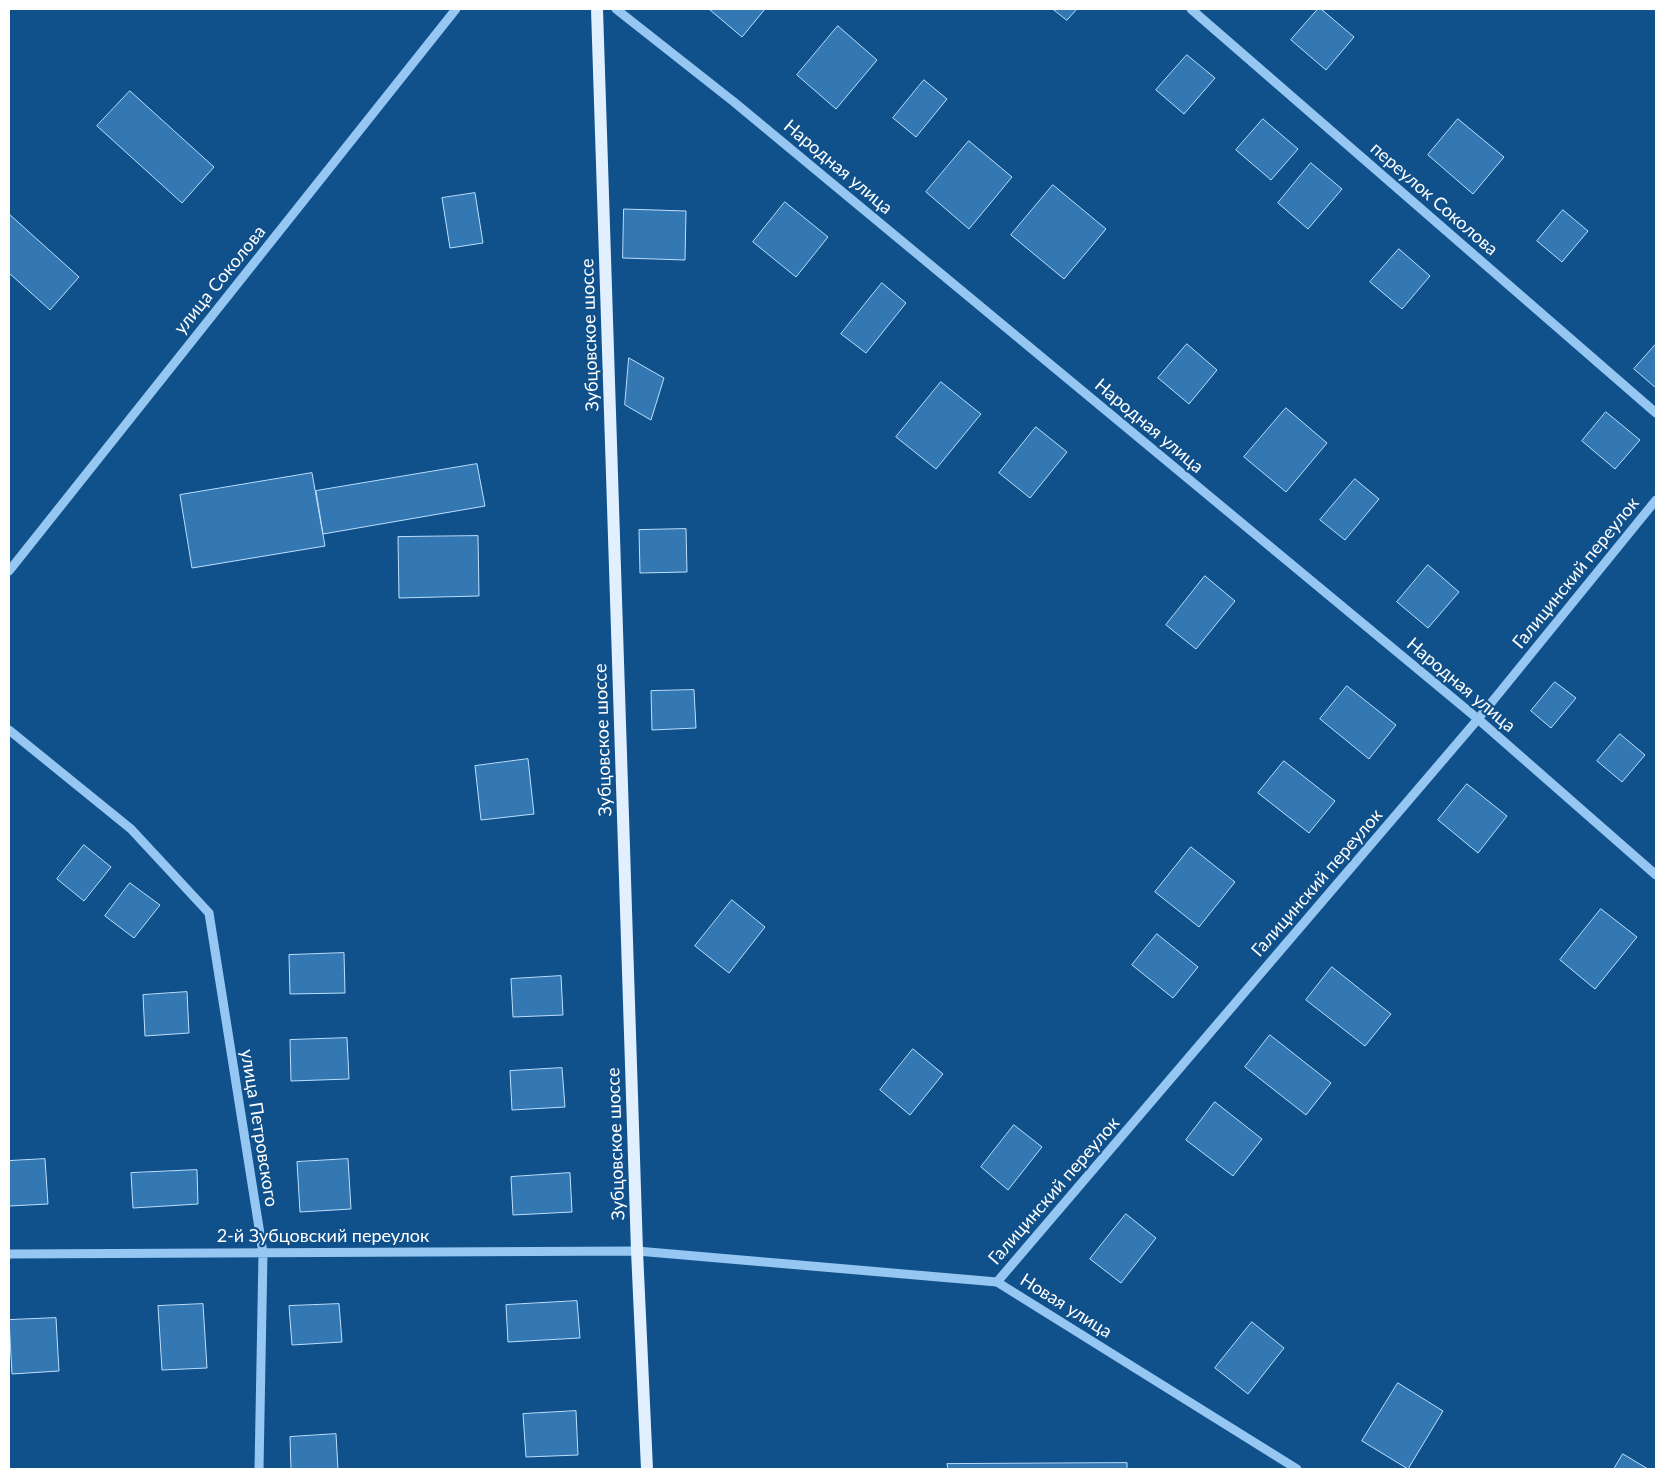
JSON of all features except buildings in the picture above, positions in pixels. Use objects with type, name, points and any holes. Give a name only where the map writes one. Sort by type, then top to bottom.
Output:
[{"type":"main road","name":"Зубцовское шоссе","points":[[597,9],[637,1251],[647,1469]]},
{"type":"street","name":"улица Соколова","points":[[9,570],[456,9]]},
{"type":"street","name":"Народная улица","points":[[616,9],[734,102],[1478,719],[1656,875]]},
{"type":"street","name":"переулок Соколова","points":[[1191,9],[1656,413]]},
{"type":"street","name":"Галицинский переулок","points":[[996,1282],[1478,719],[1656,500]]},
{"type":"street","name":"улица Петровского","points":[[9,730],[131,829],[209,913],[263,1253],[259,1469]]},
{"type":"street","name":"2-й Зубцовский переулок","points":[[9,1254],[637,1251]]},
{"type":"street","name":"Новая улица","points":[[637,1251],[996,1282],[1297,1469]]}]
